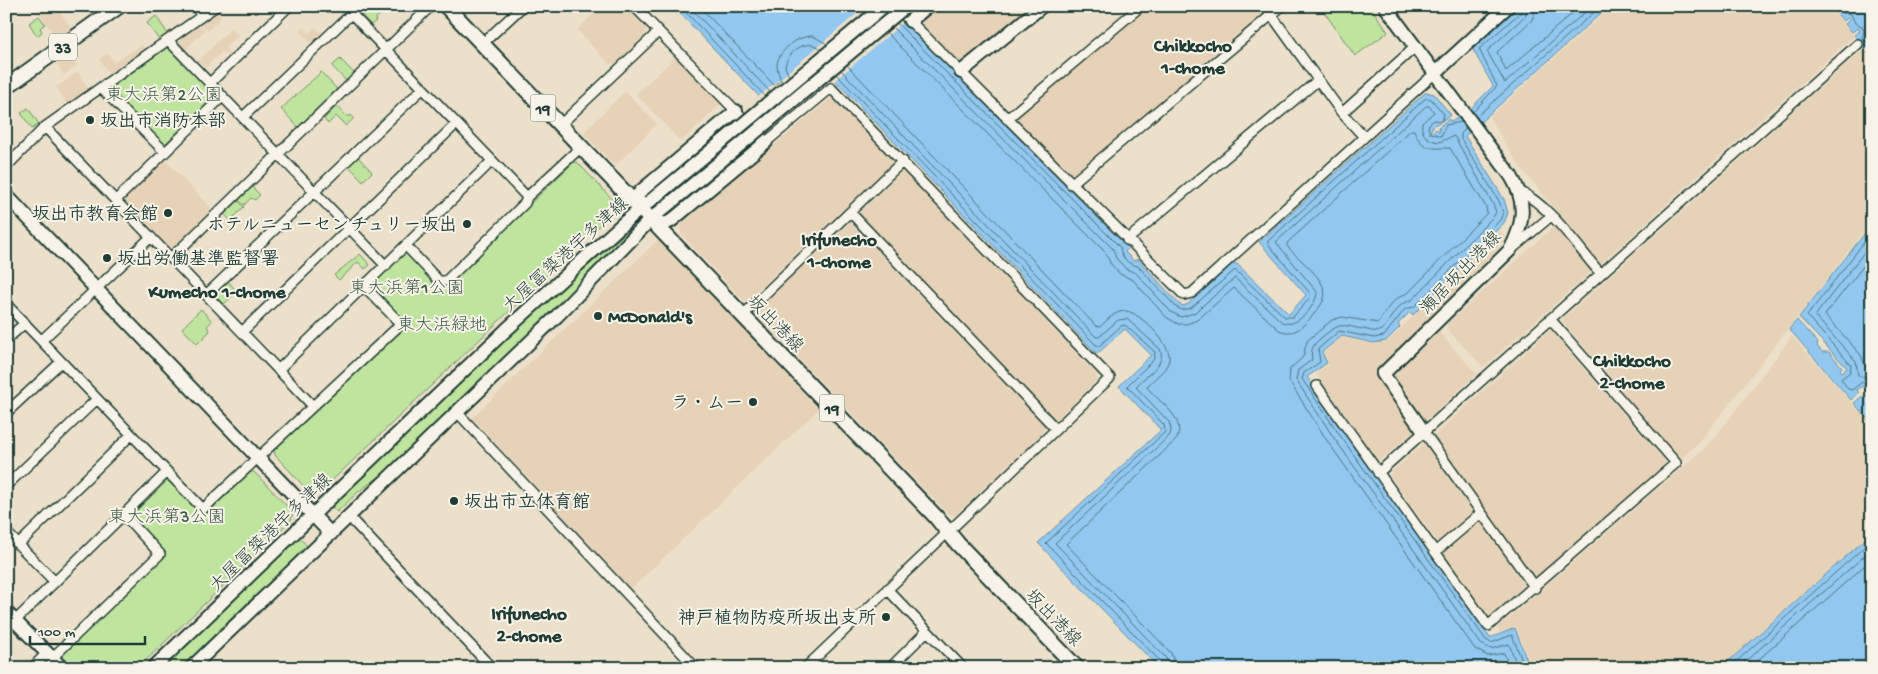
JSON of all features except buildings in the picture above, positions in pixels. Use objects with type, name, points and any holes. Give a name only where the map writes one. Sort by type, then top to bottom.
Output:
[{"type":"main road","name":"33","points":[[6,87],[120,6]]},
{"type":"main road","name":"坂出港線","points":[[446,6],[580,148],[743,315],[1077,668]]},
{"type":"main road","name":"大屋冨築港宇多津線","points":[[153,668],[506,330],[641,209],[884,6]]},
{"type":"main road","name":"大屋冨築港宇多津線","points":[[191,668],[557,316],[651,219],[906,6]]},
{"type":"main road","points":[[910,21],[928,6]]},
{"type":"main road","points":[[961,72],[1042,6]]},
{"type":"main road","points":[[1385,6],[1434,74],[1507,7]]},
{"type":"main road","name":"瀬居坂出港線","points":[[1424,432],[1383,374],[1510,250],[1524,211],[1519,191],[1434,74]]},
{"type":"main road","points":[[641,209],[637,196],[641,191],[736,111]]},
{"type":"main road","points":[[651,219],[666,224],[671,221],[766,142]]},
{"type":"main road","points":[[6,196],[331,534]]},
{"type":"main road","points":[[11,616],[62,668]]},
{"type":"street","points":[[195,6],[202,16]]},
{"type":"street","points":[[6,167],[45,127],[216,6]]},
{"type":"street","points":[[210,83],[289,6]]},
{"type":"street","points":[[344,6],[527,197]]},
{"type":"street","points":[[171,258],[431,6]]},
{"type":"street","points":[[482,44],[523,6]]},
{"type":"street","points":[[634,6],[766,142],[831,88],[1110,378],[805,668]]},
{"type":"street","points":[[896,6],[1071,184],[1184,295],[1192,293],[1434,74]]},
{"type":"street","points":[[1007,118],[1142,6]]},
{"type":"street","points":[[1265,6],[1317,81],[1342,114],[1364,137]]},
{"type":"street","points":[[1071,184],[1282,6]]},
{"type":"street","points":[[243,117],[351,14]]},
{"type":"street","points":[[560,126],[658,32]]},
{"type":"street","points":[[168,40],[386,266]]},
{"type":"street","points":[[1378,473],[1858,44]]},
{"type":"street","points":[[1342,114],[1414,48]]},
{"type":"street","points":[[1127,240],[1317,81]]},
{"type":"street","points":[[101,88],[165,152]]},
{"type":"street","points":[[206,295],[422,89]]},
{"type":"street","points":[[116,200],[223,96]]},
{"type":"street","points":[[242,332],[456,124]]},
{"type":"street","points":[[45,127],[312,405]]},
{"type":"street","points":[[406,246],[439,281],[446,281],[525,203],[527,197],[580,148]]},
{"type":"street","points":[[278,370],[492,161]]},
{"type":"street","points":[[743,315],[903,161]]},
{"type":"street","points":[[1519,191],[1530,196],[1551,216],[1601,274]]},
{"type":"street","points":[[850,212],[1056,429]]},
{"type":"street","points":[[1510,250],[1551,216]]},
{"type":"street","points":[[42,340],[151,237]]},
{"type":"street","points":[[6,304],[203,509],[258,459],[312,405],[320,400],[401,324],[365,287]]},
{"type":"street","points":[[1317,386],[1488,626],[1535,588],[1676,463],[1550,319]]},
{"type":"street","points":[[6,340],[25,323]]},
{"type":"street","points":[[6,413],[61,362]]},
{"type":"street","points":[[6,486],[97,399]]},
{"type":"street","points":[[457,412],[696,668]]},
{"type":"street","points":[[1424,432],[1535,588]]},
{"type":"street","points":[[18,544],[131,435]]},
{"type":"street","points":[[11,616],[55,582],[167,472]]},
{"type":"street","points":[[1435,552],[1481,513]]},
{"type":"street","points":[[32,668],[49,655],[160,554],[124,514]]},
{"type":"street","points":[[349,517],[492,668]]},
{"type":"street","points":[[6,532],[55,582]]},
{"type":"street","points":[[888,590],[963,668]]},
{"type":"street","points":[[890,668],[927,631]]},
{"type":"shaded area","points":[[34,6],[56,6],[72,29],[57,39]]},
{"type":"shaded area","points":[[601,6],[629,6],[647,25],[645,36],[615,64],[609,64],[577,30]]},
{"type":"shaded area","points":[[940,6],[1029,6],[963,62],[957,62],[922,26],[923,21]]},
{"type":"shaded area","points":[[1150,6],[1259,6],[1263,12],[1262,17],[1073,175],[1069,174],[1017,122],[1016,117]]},
{"type":"shaded area","points":[[1612,6],[1830,6],[1854,36],[1600,264],[1560,219],[1561,216],[1520,167],[1489,117]]},
{"type":"shaded area","points":[[217,12],[221,17],[208,31],[201,24]]},
{"type":"shaded area","points":[[200,25],[205,30],[185,50],[179,44],[181,38]]},
{"type":"shaded area","points":[[304,27],[309,33],[315,27],[323,35],[313,44],[300,31]]},
{"type":"shaded area","points":[[231,28],[238,35],[225,48],[233,56],[231,58],[222,52],[205,68],[198,61]]},
{"type":"shaded area","points":[[142,45],[145,50],[110,75],[99,59],[108,53],[114,62]]},
{"type":"shaded area","points":[[1863,49],[1872,60],[1872,221],[1698,444],[1680,459],[1561,320]]},
{"type":"shaded area","points":[[69,55],[77,66],[64,75],[56,64]]},
{"type":"shaded area","points":[[676,56],[721,104],[681,142],[636,94]]},
{"type":"shaded area","points":[[78,72],[89,89],[67,104],[56,87]]},
{"type":"shaded area","points":[[625,91],[657,124],[615,166],[583,133]]},
{"type":"shaded area","points":[[829,99],[836,99],[896,160],[745,302],[681,234],[681,224]]},
{"type":"shaded area","points":[[165,160],[213,210],[173,248],[167,246],[125,202],[125,198]]},
{"type":"shaded area","points":[[903,171],[1097,375],[1096,381],[1056,420],[859,213]]},
{"type":"shaded area","points":[[850,222],[1044,426],[1043,432],[955,515],[948,514],[754,312]]},
{"type":"shaded area","points":[[1554,226],[1592,271],[1485,366],[1482,366],[1447,329],[1447,324]]},
{"type":"shaded area","points":[[1500,231],[1506,237],[1489,259],[1492,263],[1375,372],[1414,428],[1414,432],[1380,460],[1377,460],[1316,373],[1329,364],[1324,353],[1342,337],[1375,344],[1387,342]]},
{"type":"shaded area","points":[[658,240],[819,409],[631,589],[472,418]]},
{"type":"shaded area","points":[[1550,330],[1665,461],[1664,466],[1534,579],[1433,436]]},
{"type":"shaded area","points":[[1439,332],[1477,374],[1426,420],[1422,419],[1395,380],[1395,374]]},
{"type":"shaded area","points":[[1792,336],[1872,425],[1872,531],[1721,668],[1532,668],[1516,626],[1500,632],[1497,628],[1700,452],[1716,436]]},
{"type":"shaded area","points":[[1423,444],[1426,445],[1473,512],[1439,544],[1390,476],[1390,473]]},
{"type":"shaded area","points":[[1480,520],[1525,586],[1489,617],[1443,553]]},
{"type":"green space","points":[[353,6],[390,7],[375,19],[376,21],[371,25]]},
{"type":"green space","points":[[1320,6],[1370,6],[1388,32],[1355,56]]},
{"type":"green space","points":[[39,16],[45,24],[40,28],[42,32],[37,36],[29,23]]},
{"type":"green space","points":[[156,16],[168,34],[159,40],[147,23]]},
{"type":"green space","name":"東大浜第2公園","points":[[166,48],[170,49],[214,93],[214,97],[166,143],[162,143],[111,91],[112,87]]},
{"type":"green space","points":[[340,59],[354,73],[346,81],[332,66]]},
{"type":"green space","points":[[321,72],[337,89],[298,127],[281,109]]},
{"type":"green space","points":[[337,106],[348,117],[351,115],[354,118],[346,126],[336,116],[328,124],[324,119]]},
{"type":"green space","points":[[28,108],[39,124],[32,129],[21,113]]},
{"type":"green space","points":[[357,156],[372,172],[363,181],[348,165]]},
{"type":"green space","name":"東大浜緑地","points":[[577,162],[613,200],[612,213],[319,493],[311,494],[275,455],[274,450],[405,323],[372,288],[372,285],[405,253],[409,253],[443,287],[573,163]]},
{"type":"green space","points":[[251,186],[260,195],[255,200],[251,198],[244,205],[238,199]]},
{"type":"green space","points":[[238,201],[244,207],[234,217],[235,219],[232,222],[224,214]]},
{"type":"green space","points":[[630,229],[544,319],[383,474],[358,492],[337,512],[330,505],[566,281],[587,267]]},
{"type":"green space","points":[[360,254],[370,265],[365,269],[358,262],[339,280],[334,275]]},
{"type":"green space","points":[[228,281],[237,292],[223,305],[214,294]]},
{"type":"green space","points":[[201,309],[212,321],[207,326],[210,331],[197,344],[182,328]]},
{"type":"green space","name":"東大浜第3公園","points":[[251,472],[254,472],[293,512],[291,520],[138,668],[70,668],[60,658],[61,655],[166,553],[133,518],[133,514],[167,481],[170,481],[204,516]]},
{"type":"green space","points":[[298,536],[307,546],[191,658],[178,668],[160,668]]},
{"type":"water","points":[[673,6],[887,6],[1128,248],[1125,252],[1134,261],[1138,259],[1179,304],[1183,306],[1188,304],[1232,264],[1237,264],[1289,314],[1306,295],[1259,242],[1426,92],[1434,94],[1451,115],[1433,126],[1429,134],[1436,129],[1439,131],[1438,127],[1449,119],[1450,121],[1462,117],[1493,86],[1472,48],[1520,6],[1609,6],[1465,136],[1504,199],[1508,213],[1504,223],[1413,315],[1410,312],[1398,324],[1400,327],[1386,341],[1374,343],[1342,336],[1322,352],[1327,363],[1307,377],[1490,638],[1515,628],[1530,668],[1159,668],[1038,543],[1161,430],[1119,386],[1151,355],[1125,329],[1097,354],[810,54],[796,66],[773,111]]},
{"type":"water","points":[[1831,6],[1872,6],[1872,58],[1867,53],[1870,51],[1868,48],[1865,49],[1854,35],[1860,31],[1858,28],[1852,32],[1845,24],[1849,20],[1848,18],[1843,21]]},
{"type":"water","points":[[1872,224],[1871,423],[1854,403],[1862,396],[1864,398],[1868,394],[1863,386],[1857,390],[1859,393],[1851,400],[1789,329],[1797,320],[1818,343],[1817,346],[1822,352],[1829,352],[1842,367],[1840,369],[1842,372],[1847,368],[1799,317]]},
{"type":"water","points":[[1872,533],[1872,668],[1721,668]]},
{"type":"pier","points":[[866,6],[890,6],[905,21],[833,82],[810,57],[799,66],[812,80],[772,113],[757,98]]},
{"type":"place","name":"坂出市消防本部","points":[[90,120]]},
{"type":"place","name":"坂出市教育会館","points":[[168,213]]},
{"type":"place","name":"ホテルニューセンチュリー坂出","points":[[467,224]]},
{"type":"place","name":"坂出労働基準監督署","points":[[107,258]]},
{"type":"place","name":"McDonald's","points":[[598,316]]},
{"type":"place","name":"ラ・ムー","points":[[753,402]]},
{"type":"place","name":"坂出市立体育館","points":[[454,501]]},
{"type":"place","name":"神戸植物防疫所坂出支所","points":[[886,617]]},
{"type":"district","name":"Chikkocho 1-chome","points":[[1193,55]]},
{"type":"district","name":"Irifunecho 1-chome","points":[[839,249]]},
{"type":"district","name":"Kumecho 1-chome","points":[[217,290]]},
{"type":"district","name":"Chikkocho 2-chome","points":[[1632,370]]},
{"type":"district","name":"Irifunecho 2-chome","points":[[529,623]]},
{"type":"park label","name":"東大浜第1公園","points":[[407,287]]}]
